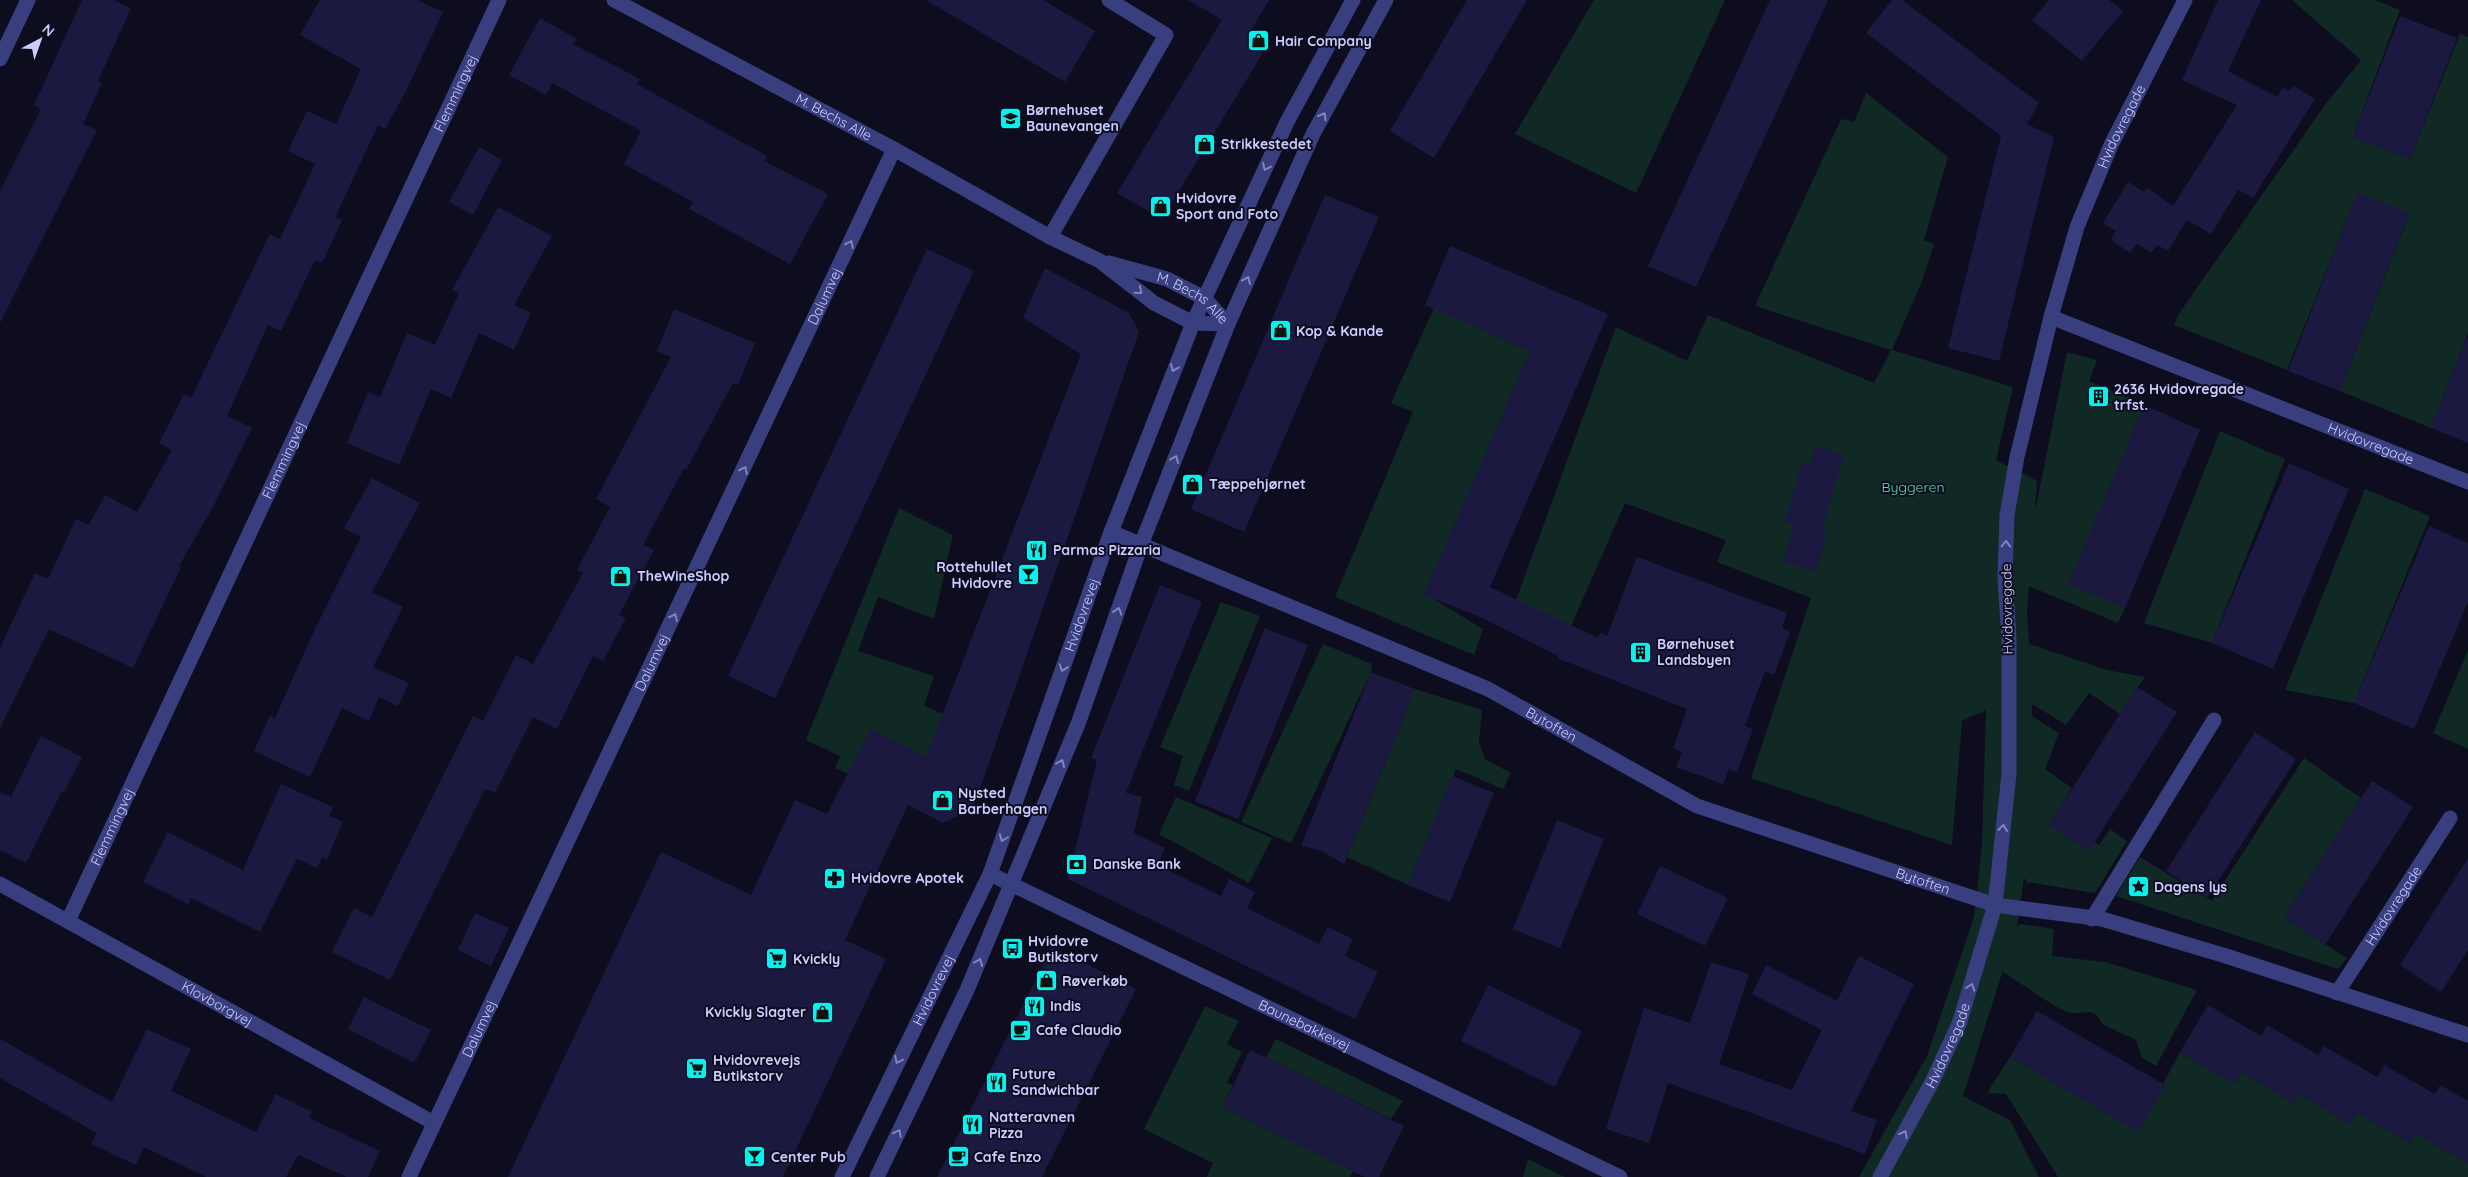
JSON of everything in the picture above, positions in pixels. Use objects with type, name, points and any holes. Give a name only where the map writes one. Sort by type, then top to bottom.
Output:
[{"type":"street","points":[[0,59],[28,0]]},
{"type":"street","name":"Flemmingvej","points":[[68,922],[499,0]]},
{"type":"street","name":"M. Bechs Alle","points":[[614,0],[894,149],[1050,237],[1100,261],[1167,279],[1204,298],[1228,324]]},
{"type":"street","points":[[1050,237],[1166,35],[1109,0]]},
{"type":"street","name":"Hvidovrevej","points":[[842,1177],[990,874],[1111,532],[1193,323],[1287,122],[1353,0]]},
{"type":"street","points":[[877,1177],[967,990],[1078,724],[1140,545],[1228,324],[1313,134],[1386,0]]},
{"type":"street","name":"Hvidovregade","points":[[1880,1177],[1932,1082],[1959,1024],[1995,906],[2009,774],[2008,638],[2005,577],[2007,516],[2016,457],[2051,317],[2077,227],[2111,145],[2184,0]]},
{"type":"street","name":"Dalumvej","points":[[409,1177],[632,709],[894,149]]},
{"type":"street","name":"M. Bechs Alle","points":[[1100,261],[1154,303],[1193,323],[1228,324]]},
{"type":"street","name":"Hvidovregade","points":[[2051,317],[2468,482]]},
{"type":"street","name":"Bytoften","points":[[1111,532],[1488,689],[1697,806],[1995,906]]},
{"type":"street","points":[[2092,918],[2214,720]]},
{"type":"street","name":"Hvidovregade","points":[[2337,993],[2450,818]]},
{"type":"street","name":"Baunebakkevej","points":[[990,874],[1620,1177]]},
{"type":"street","name":"Klovborgvej","points":[[0,884],[434,1123]]},
{"type":"street","points":[[1995,906],[2102,919],[2226,956],[2337,993],[2466,1029]]},
{"type":"green space","points":[[1594,0],[1725,0],[1636,193],[1515,134]]},
{"type":"green space","points":[[2292,0],[2375,0],[2400,10],[2353,137],[2410,159],[2460,34],[2468,37],[2468,333],[2431,428],[2340,391],[2409,214],[2357,194],[2287,370],[2174,325],[2178,315],[2325,105],[2361,60]]},
{"type":"green space","name":"Byggeren","points":[[1866,93],[1948,157],[1924,240],[1934,244],[1922,281],[1892,350],[2013,387],[1996,460],[2037,481],[2035,512],[2067,352],[2097,360],[2089,381],[2144,405],[2125,608],[2118,623],[2029,586],[2027,613],[2029,644],[2107,670],[2145,677],[2120,714],[2089,693],[2066,725],[2032,704],[2032,716],[2059,733],[2045,769],[2072,788],[2049,825],[2088,850],[2094,842],[2099,845],[2110,829],[2127,841],[2095,893],[2027,882],[2024,878],[2017,926],[2021,924],[2054,929],[2052,956],[2105,962],[2197,990],[2156,1066],[2142,1058],[2136,1040],[2102,1024],[2099,1018],[2091,1012],[2073,1013],[2053,1005],[2003,972],[2004,967],[1963,1096],[2010,1120],[2039,1177],[1859,1177],[1927,1056],[1974,917],[1982,846],[1986,710],[1962,721],[1952,845],[1751,778],[1811,598],[1717,562],[1726,540],[1625,503],[1571,626],[1516,600],[1616,327],[1687,361],[1708,315],[1874,383],[1891,350],[1755,306],[1841,119],[1854,122]]},
{"type":"green space","points":[[1434,308],[1530,351],[1425,594],[1483,629],[1474,655],[1335,597],[1413,412],[1391,403]]},
{"type":"green space","points":[[2220,431],[2285,459],[2212,643],[2144,623]]},
{"type":"green space","points":[[2365,489],[2430,516],[2354,703],[2285,690]]},
{"type":"green space","points":[[899,508],[953,535],[934,619],[878,597],[858,651],[934,676],[924,706],[944,714],[926,757],[871,729],[848,774],[835,768],[840,756],[806,740]]},
{"type":"green space","points":[[1221,602],[1260,616],[1189,791],[1174,785],[1183,756],[1160,747]]},
{"type":"green space","points":[[1323,644],[1372,664],[1371,672],[1291,843],[1241,822]]},
{"type":"green space","points":[[2468,650],[2468,749],[2433,733]]},
{"type":"green space","points":[[1415,689],[1482,710],[1479,743],[1486,760],[1511,773],[1503,789],[1456,769],[1408,885],[1347,857]]},
{"type":"green space","points":[[2304,758],[2361,798],[2284,918],[2347,958],[2338,969],[2116,896],[2140,857],[2212,901]]},
{"type":"green space","points":[[1176,797],[1272,838],[1249,883],[1159,834]]},
{"type":"green space","points":[[1205,1006],[1239,1021],[1227,1044],[1242,1052],[1227,1083],[1233,1085],[1223,1107],[1353,1171],[1350,1177],[1207,1177],[1213,1163],[1144,1129]]},
{"type":"green space","points":[[1276,1039],[1403,1101],[1391,1119],[1266,1058]]},
{"type":"green space","points":[[2180,1052],[2234,1083],[2241,1072],[2293,1103],[2299,1094],[2350,1124],[2357,1112],[2410,1143],[2416,1133],[2465,1162],[2468,1157],[2468,1177],[2058,1177],[2006,1094],[1987,1093],[2010,1057],[2138,1131]]},
{"type":"green space","points":[[1528,1159],[1565,1177],[1523,1177]]},
{"type":"building","points":[[82,0],[113,0],[131,8],[98,81],[102,83],[83,124],[97,130],[0,323],[0,191],[41,109],[34,105]]},
{"type":"building","points":[[320,0],[417,0],[443,12],[405,93],[385,129],[378,125],[335,218],[342,220],[322,263],[315,260],[281,331],[268,325],[227,416],[252,428],[214,505],[179,566],[181,567],[133,668],[49,629],[0,728],[0,648],[35,573],[48,579],[76,519],[89,525],[105,495],[137,512],[172,450],[159,443],[184,394],[191,398],[270,234],[280,239],[315,164],[288,151],[307,111],[336,124],[361,69],[300,35]]},
{"type":"building","points":[[926,0],[1043,0],[1095,31],[1065,82]]},
{"type":"building","points":[[1188,0],[1269,0],[1251,30],[1270,41],[1162,219],[1117,193],[1222,20]]},
{"type":"building","points":[[1467,0],[1527,0],[1434,158],[1390,131]]},
{"type":"building","points":[[1770,0],[1828,0],[1696,287],[1648,266]]},
{"type":"building","points":[[1892,0],[1902,0],[2039,103],[2027,124],[2054,137],[1999,361],[1948,348],[2001,136],[1866,33]]},
{"type":"building","points":[[2049,0],[2109,0],[2123,11],[2082,61],[2032,20]]},
{"type":"building","points":[[2218,0],[2261,0],[2228,71],[2277,97],[2283,87],[2289,91],[2294,86],[2315,99],[2253,198],[2238,190],[2211,234],[2187,220],[2168,251],[2157,245],[2151,253],[2137,244],[2130,253],[2111,240],[2116,231],[2103,223],[2128,182],[2144,192],[2148,188],[2173,206],[2237,105],[2182,80]]},
{"type":"building","points":[[2400,16],[2457,38],[2410,159],[2353,137]]},
{"type":"building","points":[[540,18],[577,39],[573,44],[640,79],[637,84],[767,156],[764,161],[828,194],[790,264],[689,209],[693,202],[624,164],[641,131],[552,83],[546,95],[509,75]]},
{"type":"building","points":[[479,147],[502,160],[473,215],[449,202]]},
{"type":"building","points":[[2357,193],[2409,213],[2340,391],[2288,371]]},
{"type":"building","points":[[1325,195],[1379,217],[1244,532],[1191,509]]},
{"type":"building","points":[[498,207],[552,236],[514,305],[531,313],[514,350],[479,333],[451,398],[431,389],[399,465],[347,443],[368,392],[380,397],[407,333],[435,345],[459,293],[452,290]]},
{"type":"building","points":[[1450,246],[1608,314],[1490,587],[1598,638],[1600,633],[1607,636],[1637,557],[1787,613],[1782,628],[1790,632],[1774,675],[1765,671],[1745,726],[1753,729],[1737,772],[1729,769],[1723,784],[1676,767],[1682,752],[1673,748],[1687,709],[1557,658],[1558,656],[1478,616],[1424,595],[1530,351],[1425,305]]},
{"type":"building","points":[[927,249],[974,271],[775,698],[728,676]]},
{"type":"building","name":"Hvidovrevejs Butikstorv","points":[[1045,268],[1129,313],[1139,332],[973,809],[943,823],[908,805],[845,940],[886,959],[783,1177],[508,1177],[661,852],[751,895],[795,800],[827,814],[871,729],[926,757],[1081,354],[1023,318]]},
{"type":"building","points":[[674,309],[755,343],[738,385],[733,383],[686,470],[684,468],[643,545],[654,550],[619,615],[626,618],[603,661],[593,656],[557,729],[533,717],[495,793],[485,789],[390,980],[332,952],[354,908],[372,917],[473,716],[483,721],[516,655],[533,664],[583,573],[577,570],[610,507],[596,499],[671,357],[657,351]]},
{"type":"building","points":[[2466,338],[2468,339],[2468,443],[2431,428]]},
{"type":"building","points":[[2144,405],[2200,430],[2125,608],[2068,584]]},
{"type":"building","points":[[1816,446],[1844,455],[1821,532],[1827,534],[1816,571],[1783,562],[1794,525],[1785,522],[1802,463],[1810,465]]},
{"type":"building","points":[[2289,463],[2349,489],[2273,669],[2212,643]]},
{"type":"building","points":[[372,478],[420,503],[372,592],[403,607],[373,667],[409,683],[398,706],[379,697],[369,721],[342,708],[310,777],[254,751],[270,715],[275,718],[314,631],[361,537],[344,528]]},
{"type":"building","points":[[2429,526],[2468,543],[2468,602],[2414,729],[2354,703]]},
{"type":"building","points":[[1160,585],[1202,602],[1126,793],[1142,797],[1134,833],[1165,848],[1157,865],[1221,896],[1229,879],[1255,892],[1247,908],[1319,944],[1328,927],[1353,939],[1345,956],[1378,972],[1355,1019],[1068,879],[1097,760],[1091,758]]},
{"type":"building","points":[[1265,628],[1308,645],[1238,819],[1195,801]]},
{"type":"building","points":[[1371,672],[1415,689],[1344,864],[1320,850],[1301,846]]},
{"type":"building","points":[[2137,687],[2177,712],[2089,851],[2049,825]]},
{"type":"building","points":[[2255,732],[2296,759],[2207,898],[2166,871]]},
{"type":"building","points":[[41,736],[82,757],[64,792],[62,791],[26,863],[0,850],[0,792],[11,797]]},
{"type":"building","points":[[1452,776],[1494,793],[1450,902],[1408,885]]},
{"type":"building","points":[[2372,781],[2413,807],[2325,945],[2284,918]]},
{"type":"building","points":[[281,784],[333,807],[329,816],[343,822],[327,859],[322,857],[317,868],[297,859],[260,932],[191,898],[188,904],[143,882],[168,832],[243,870]]},
{"type":"building","points":[[1557,820],[1604,839],[1560,948],[1513,929]]},
{"type":"building","points":[[2468,858],[2468,950],[2441,992],[2400,965]]},
{"type":"building","points":[[1660,866],[1728,898],[1705,946],[1637,914]]},
{"type":"building","points":[[475,913],[509,928],[491,966],[458,950]]},
{"type":"building","points":[[1052,947],[1136,989],[1042,1177],[937,1177]]},
{"type":"building","points":[[1859,956],[1914,984],[1851,1111],[1877,1120],[1865,1154],[1668,1083],[1649,1143],[1606,1129],[1644,1008],[1690,1023],[1711,962],[1749,974],[1719,1064],[1792,1090],[1822,1030],[1752,994],[1766,965],[1837,1001]]},
{"type":"building","points":[[1488,985],[1582,1031],[1555,1087],[1461,1041]]},
{"type":"building","points":[[364,997],[431,1030],[414,1063],[348,1029]]},
{"type":"building","points":[[2208,1005],[2261,1036],[2267,1025],[2318,1055],[2324,1046],[2377,1077],[2384,1065],[2435,1094],[2440,1085],[2468,1101],[2468,1164],[2416,1133],[2410,1143],[2357,1112],[2350,1124],[2299,1094],[2293,1103],[2241,1072],[2234,1083],[2180,1052]]},
{"type":"building","points":[[2037,1011],[2165,1085],[2138,1132],[2010,1057]]},
{"type":"building","points":[[147,1029],[191,1049],[171,1091],[256,1132],[276,1094],[312,1112],[309,1118],[380,1151],[368,1177],[347,1177],[298,1155],[286,1177],[206,1177],[144,1147],[136,1165],[91,1144],[97,1133],[0,1078],[0,1039],[112,1102]]},
{"type":"building","points":[[1250,1050],[1404,1126],[1379,1177],[1365,1177],[1223,1107]]},
{"type":"place","name":"Hair Company","points":[[1259,41]]},
{"type":"place","name":"Børnehuset Baunevangen","points":[[1010,118]]},
{"type":"place","name":"Strikkestedet","points":[[1205,144]]},
{"type":"place","name":"Hvidovre Sport and Foto","points":[[1160,206]]},
{"type":"place","name":"Kop & Kande","points":[[1280,331]]},
{"type":"place","name":"2636 Hvidovregade trfst.","points":[[2098,397]]},
{"type":"place","name":"Tæppehjørnet","points":[[1193,484]]},
{"type":"place","name":"Parmas Pizzaria","points":[[1037,550]]},
{"type":"place","name":"Rottehullet Hvidovre","points":[[1028,575]]},
{"type":"place","name":"TheWineShop","points":[[621,576]]},
{"type":"place","name":"Børnehuset Landsbyen","points":[[1641,652]]},
{"type":"place","name":"Nysted Barberhagen","points":[[942,801]]},
{"type":"place","name":"Danske Bank","points":[[1077,864]]},
{"type":"place","name":"Hvidovre Apotek","points":[[835,878]]},
{"type":"place","name":"Dagens lys","points":[[2138,887]]},
{"type":"place","name":"Hvidovre Butikstorv","points":[[1012,949]]},
{"type":"place","name":"Kvickly","points":[[777,959]]},
{"type":"place","name":"Røverkøb","points":[[1046,981]]},
{"type":"place","name":"Indis","points":[[1034,1006]]},
{"type":"place","name":"Kvickly Slagter","points":[[822,1012]]},
{"type":"place","name":"Cafe Claudio","points":[[1020,1030]]},
{"type":"place","name":"Hvidovrevejs Butikstorv","points":[[697,1068]]},
{"type":"place","name":"Future Sandwichbar","points":[[996,1082]]},
{"type":"place","name":"Natteravnen Pizza","points":[[973,1125]]},
{"type":"place","name":"Center Pub","points":[[755,1157]]},
{"type":"place","name":"Cafe Enzo","points":[[958,1157]]}]
